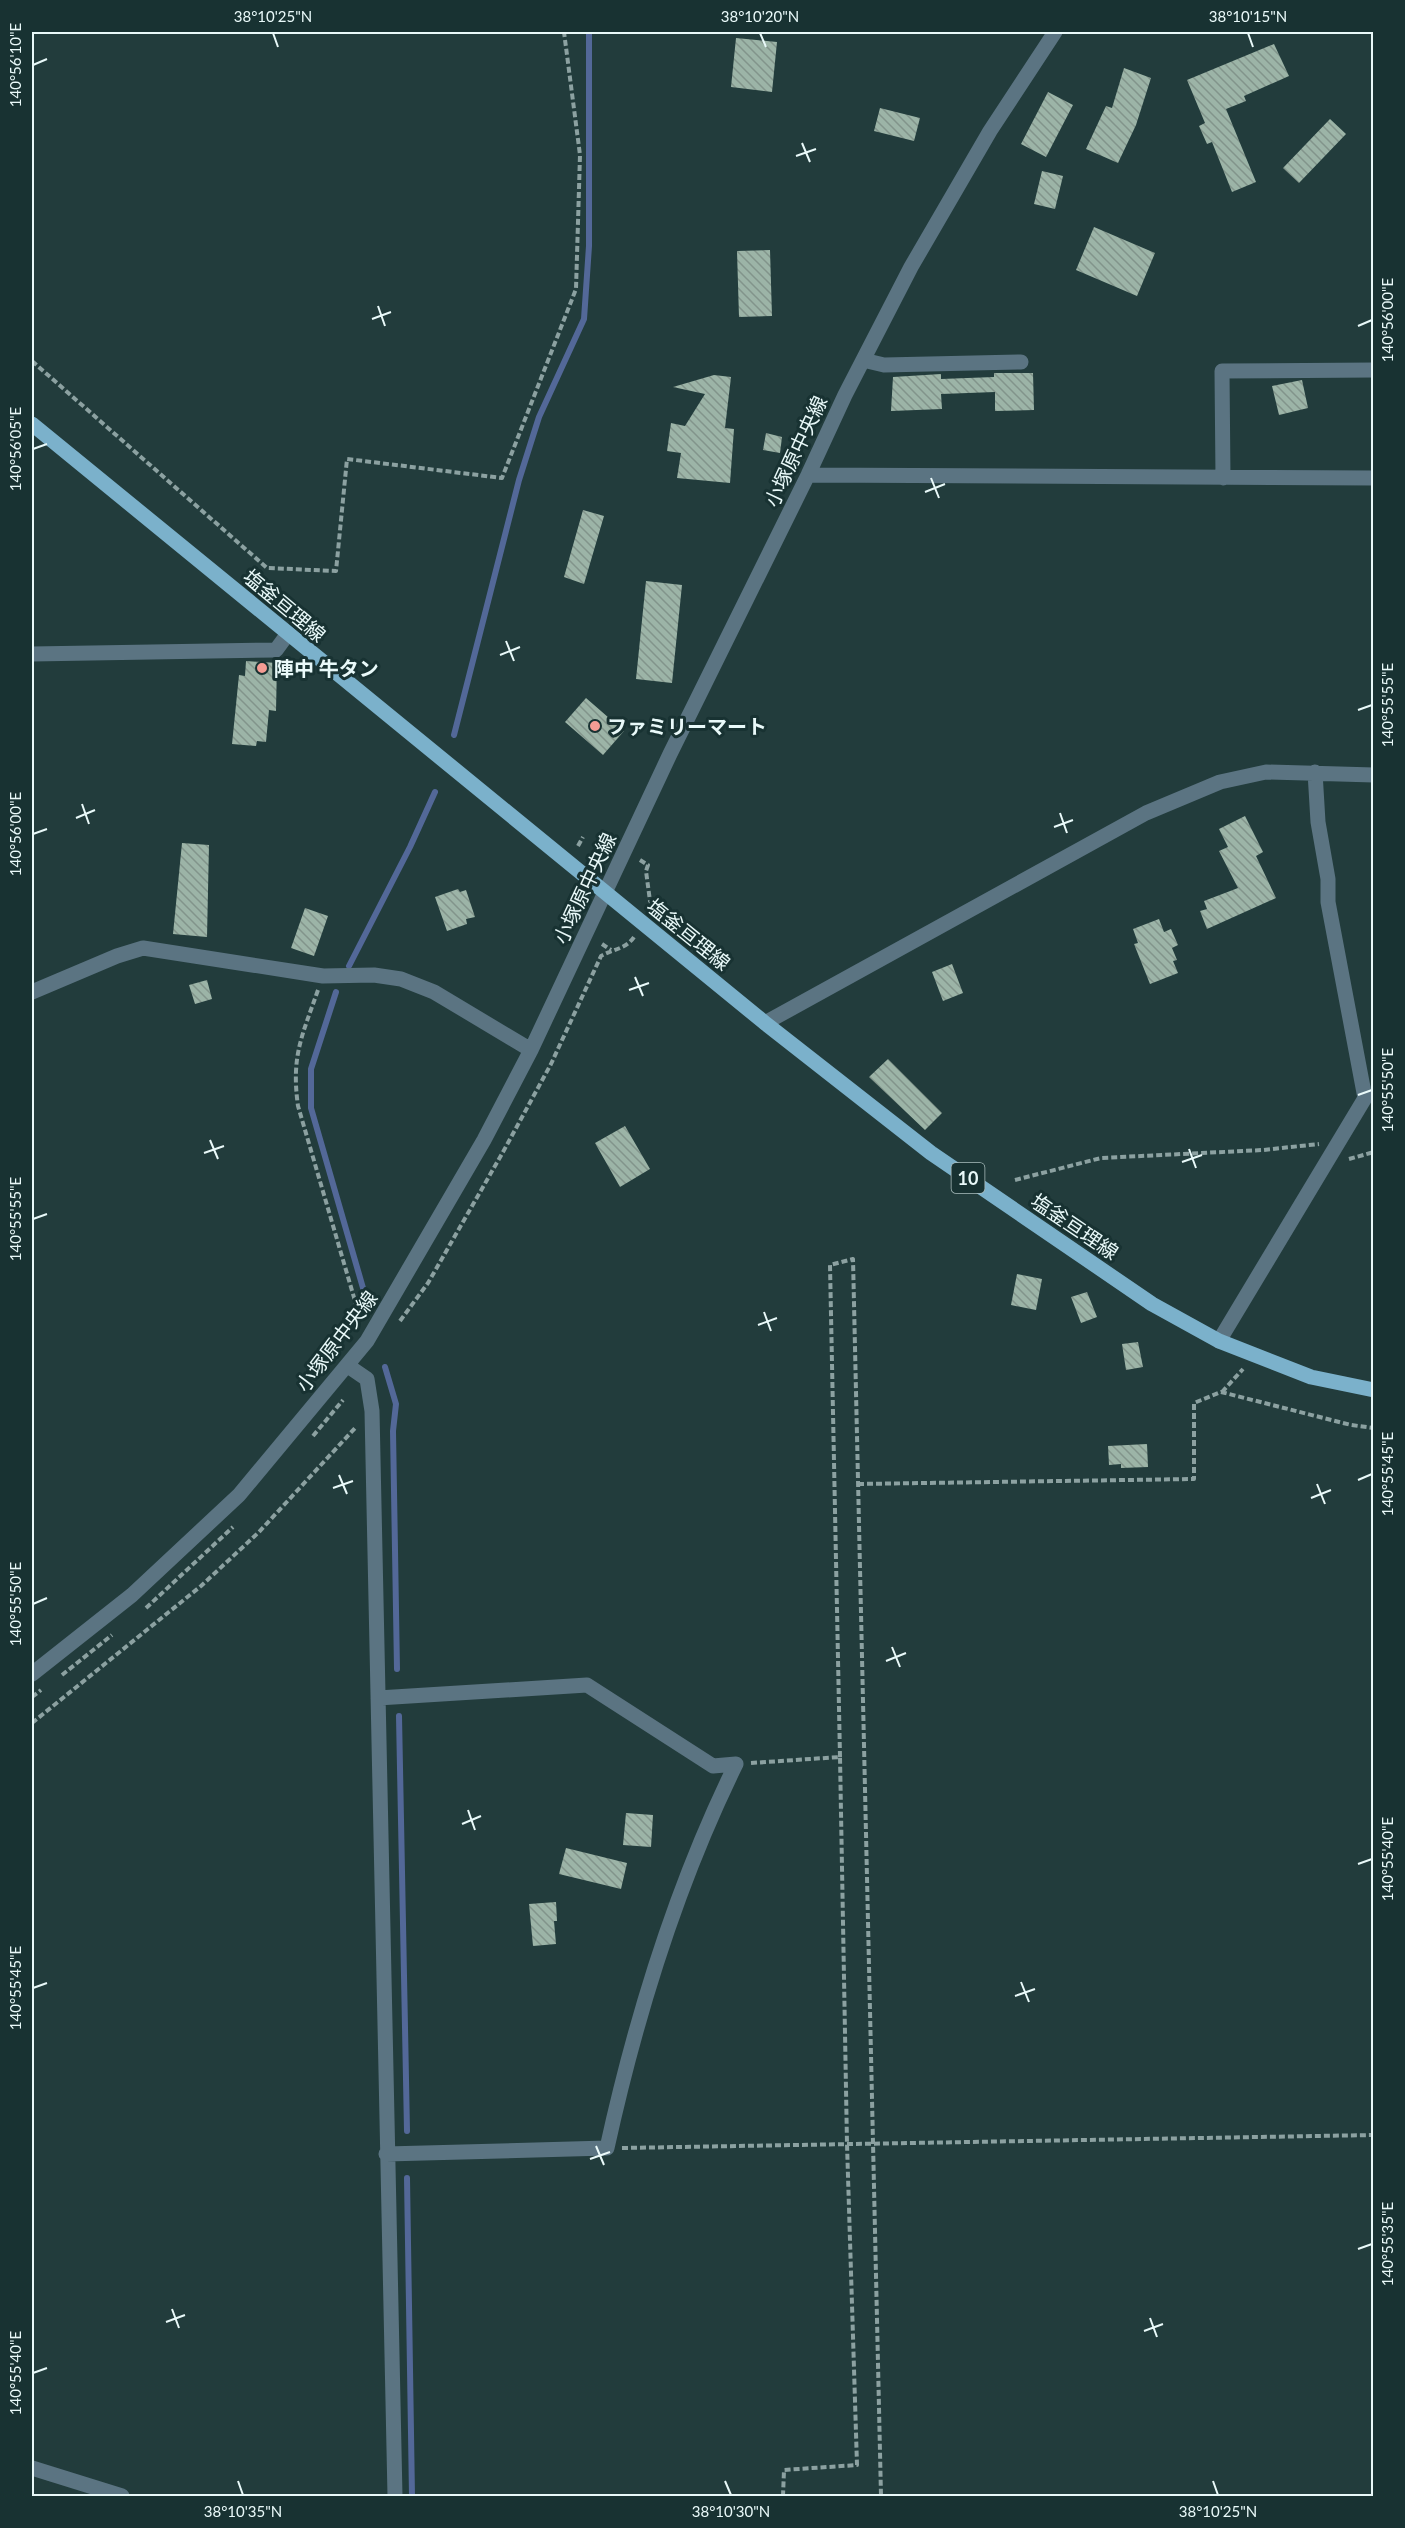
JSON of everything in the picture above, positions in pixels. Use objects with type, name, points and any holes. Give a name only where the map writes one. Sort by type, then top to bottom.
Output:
[{"type":"main road","name":"塩釜亘理線","points":[[33,428],[153,521],[287,635],[765,1023],[931,1153],[1152,1304],[1219,1341],[1311,1377],[1374,1390]]},
{"type":"street","name":"小塚原中央線","points":[[32,1674],[132,1595],[239,1495],[367,1341],[484,1140],[531,1050],[670,754],[911,267],[990,131],[1055,32]]},
{"type":"street","points":[[863,360],[884,365],[1021,362]]},
{"type":"street","points":[[1223,477],[1222,371],[1374,370]]},
{"type":"street","points":[[808,475],[1374,478]]},
{"type":"street","points":[[32,654],[276,650],[287,635]]},
{"type":"street","points":[[765,1023],[1146,813],[1220,782],[1266,772],[1374,774]]},
{"type":"street","points":[[1219,1341],[1365,1098],[1328,902],[1328,879],[1318,822],[1315,772]]},
{"type":"street","points":[[32,992],[117,956],[143,948],[323,976],[374,975],[400,979],[434,992],[531,1050]]},
{"type":"street","points":[[348,1366],[368,1379],[372,1411],[395,2496]]},
{"type":"street","points":[[378,1698],[587,1685],[713,1766],[736,1764]]},
{"type":"street","points":[[386,2154],[607,2148],[625,2065],[646,1989],[706,1825],[736,1764]]},
{"type":"street","points":[[32,2468],[122,2496]]},
{"type":"path","points":[[32,361],[267,568],[336,571],[347,459],[501,478],[576,289],[580,155],[564,32]]},
{"type":"path","points":[[578,846],[583,837]]},
{"type":"path","points":[[640,860],[648,865],[645,871],[650,901],[657,907]]},
{"type":"path","points":[[602,944],[611,950],[628,945],[635,936]]},
{"type":"path","points":[[323,976],[296,1052],[294,1079],[298,1106],[367,1341]]},
{"type":"path","points":[[1015,1180],[1101,1158],[1263,1150],[1338,1142]]},
{"type":"path","points":[[783,2496],[784,2470],[857,2464],[847,2144],[830,1265],[853,1259],[881,2496]]},
{"type":"path","points":[[858,1484],[1194,1479],[1194,1403],[1221,1392],[1255,1356]]},
{"type":"path","points":[[1221,1392],[1351,1425],[1374,1428]]},
{"type":"path","points":[[32,1723],[201,1586],[259,1532],[372,1411]]},
{"type":"path","points":[[736,1764],[840,1757]]},
{"type":"path","points":[[607,2148],[1374,2135]]},
{"type":"building","points":[[736,38],[777,42],[772,92],[731,87]]},
{"type":"building","points":[[1274,44],[1289,76],[1244,96],[1246,101],[1226,109],[1256,182],[1232,192],[1212,142],[1207,144],[1199,126],[1205,123],[1187,80]]},
{"type":"building","points":[[1124,68],[1151,78],[1136,125],[1118,163],[1086,149],[1106,106],[1112,108]]},
{"type":"building","points":[[1048,92],[1073,105],[1046,157],[1021,144]]},
{"type":"building","points":[[880,108],[920,118],[914,141],[874,131]]},
{"type":"building","points":[[1330,119],[1346,134],[1299,183],[1283,168]]},
{"type":"building","points":[[1042,171],[1063,176],[1055,209],[1034,204]]},
{"type":"building","points":[[1094,227],[1155,253],[1137,296],[1076,270]]},
{"type":"building","points":[[770,250],[772,316],[739,317],[737,251]]},
{"type":"building","points":[[994,373],[1033,373],[1034,410],[995,411],[995,392],[941,394],[942,409],[891,411],[893,377],[941,374],[941,379],[994,377]]},
{"type":"building","points":[[714,375],[731,377],[725,428],[734,429],[730,483],[677,478],[681,453],[667,451],[671,423],[685,426],[705,394],[673,387]]},
{"type":"building","points":[[1302,380],[1308,408],[1279,415],[1272,386]]},
{"type":"building","points":[[766,433],[782,437],[780,453],[763,450]]},
{"type":"building","points":[[583,510],[604,516],[584,584],[564,577]]},
{"type":"building","points":[[646,581],[682,585],[672,683],[636,679]]},
{"type":"building","points":[[246,661],[277,663],[276,711],[269,710],[266,742],[257,741],[256,746],[232,744],[239,675],[245,676]]},
{"type":"building","name":"ファミリーマート","points":[[586,698],[624,731],[603,755],[565,722]]},
{"type":"building","points":[[1245,816],[1263,852],[1256,856],[1276,898],[1207,929],[1200,911],[1207,909],[1204,901],[1238,888],[1219,851],[1228,847],[1219,829]]},
{"type":"building","points":[[182,843],[209,845],[207,937],[173,934]]},
{"type":"building","points":[[458,889],[460,892],[466,890],[475,917],[466,919],[467,924],[447,931],[435,897]]},
{"type":"building","points":[[305,908],[328,916],[314,956],[291,948]]},
{"type":"building","points":[[1159,919],[1164,932],[1171,929],[1178,945],[1172,948],[1177,960],[1173,961],[1178,973],[1150,984],[1134,944],[1138,943],[1133,929]]},
{"type":"building","points":[[952,964],[963,993],[943,1001],[932,972]]},
{"type":"building","points":[[207,980],[212,999],[195,1004],[189,985]]},
{"type":"building","points":[[888,1059],[942,1113],[925,1130],[869,1077]]},
{"type":"building","points":[[625,1126],[650,1169],[620,1187],[595,1143]]},
{"type":"building","points":[[1017,1274],[1042,1279],[1036,1310],[1011,1305]]},
{"type":"building","points":[[1087,1292],[1097,1317],[1081,1323],[1071,1297]]},
{"type":"building","points":[[1138,1342],[1143,1367],[1126,1370],[1122,1344]]},
{"type":"building","points":[[1147,1444],[1148,1467],[1121,1468],[1121,1464],[1109,1465],[1108,1446]]},
{"type":"building","points":[[626,1813],[653,1815],[651,1847],[623,1845]]},
{"type":"building","points":[[566,1848],[627,1863],[621,1889],[559,1874]]},
{"type":"building","points":[[556,1902],[557,1921],[554,1921],[556,1944],[533,1946],[529,1904]]},
{"type":"waterway","points":[[454,735],[519,480],[539,417],[584,319],[589,246],[589,32]]},
{"type":"waterway","points":[[349,966],[410,847],[435,792]]},
{"type":"waterway","points":[[336,992],[311,1069],[311,1108],[363,1288]]},
{"type":"waterway","points":[[385,1367],[396,1404],[393,1431],[397,1669]]},
{"type":"waterway","points":[[399,1716],[407,2131]]},
{"type":"waterway","points":[[407,2178],[412,2496]]},
{"type":"place","name":"陣中 牛タン","points":[[262,668]]},
{"type":"place","name":"ファミリーマート","points":[[595,726]]}]
